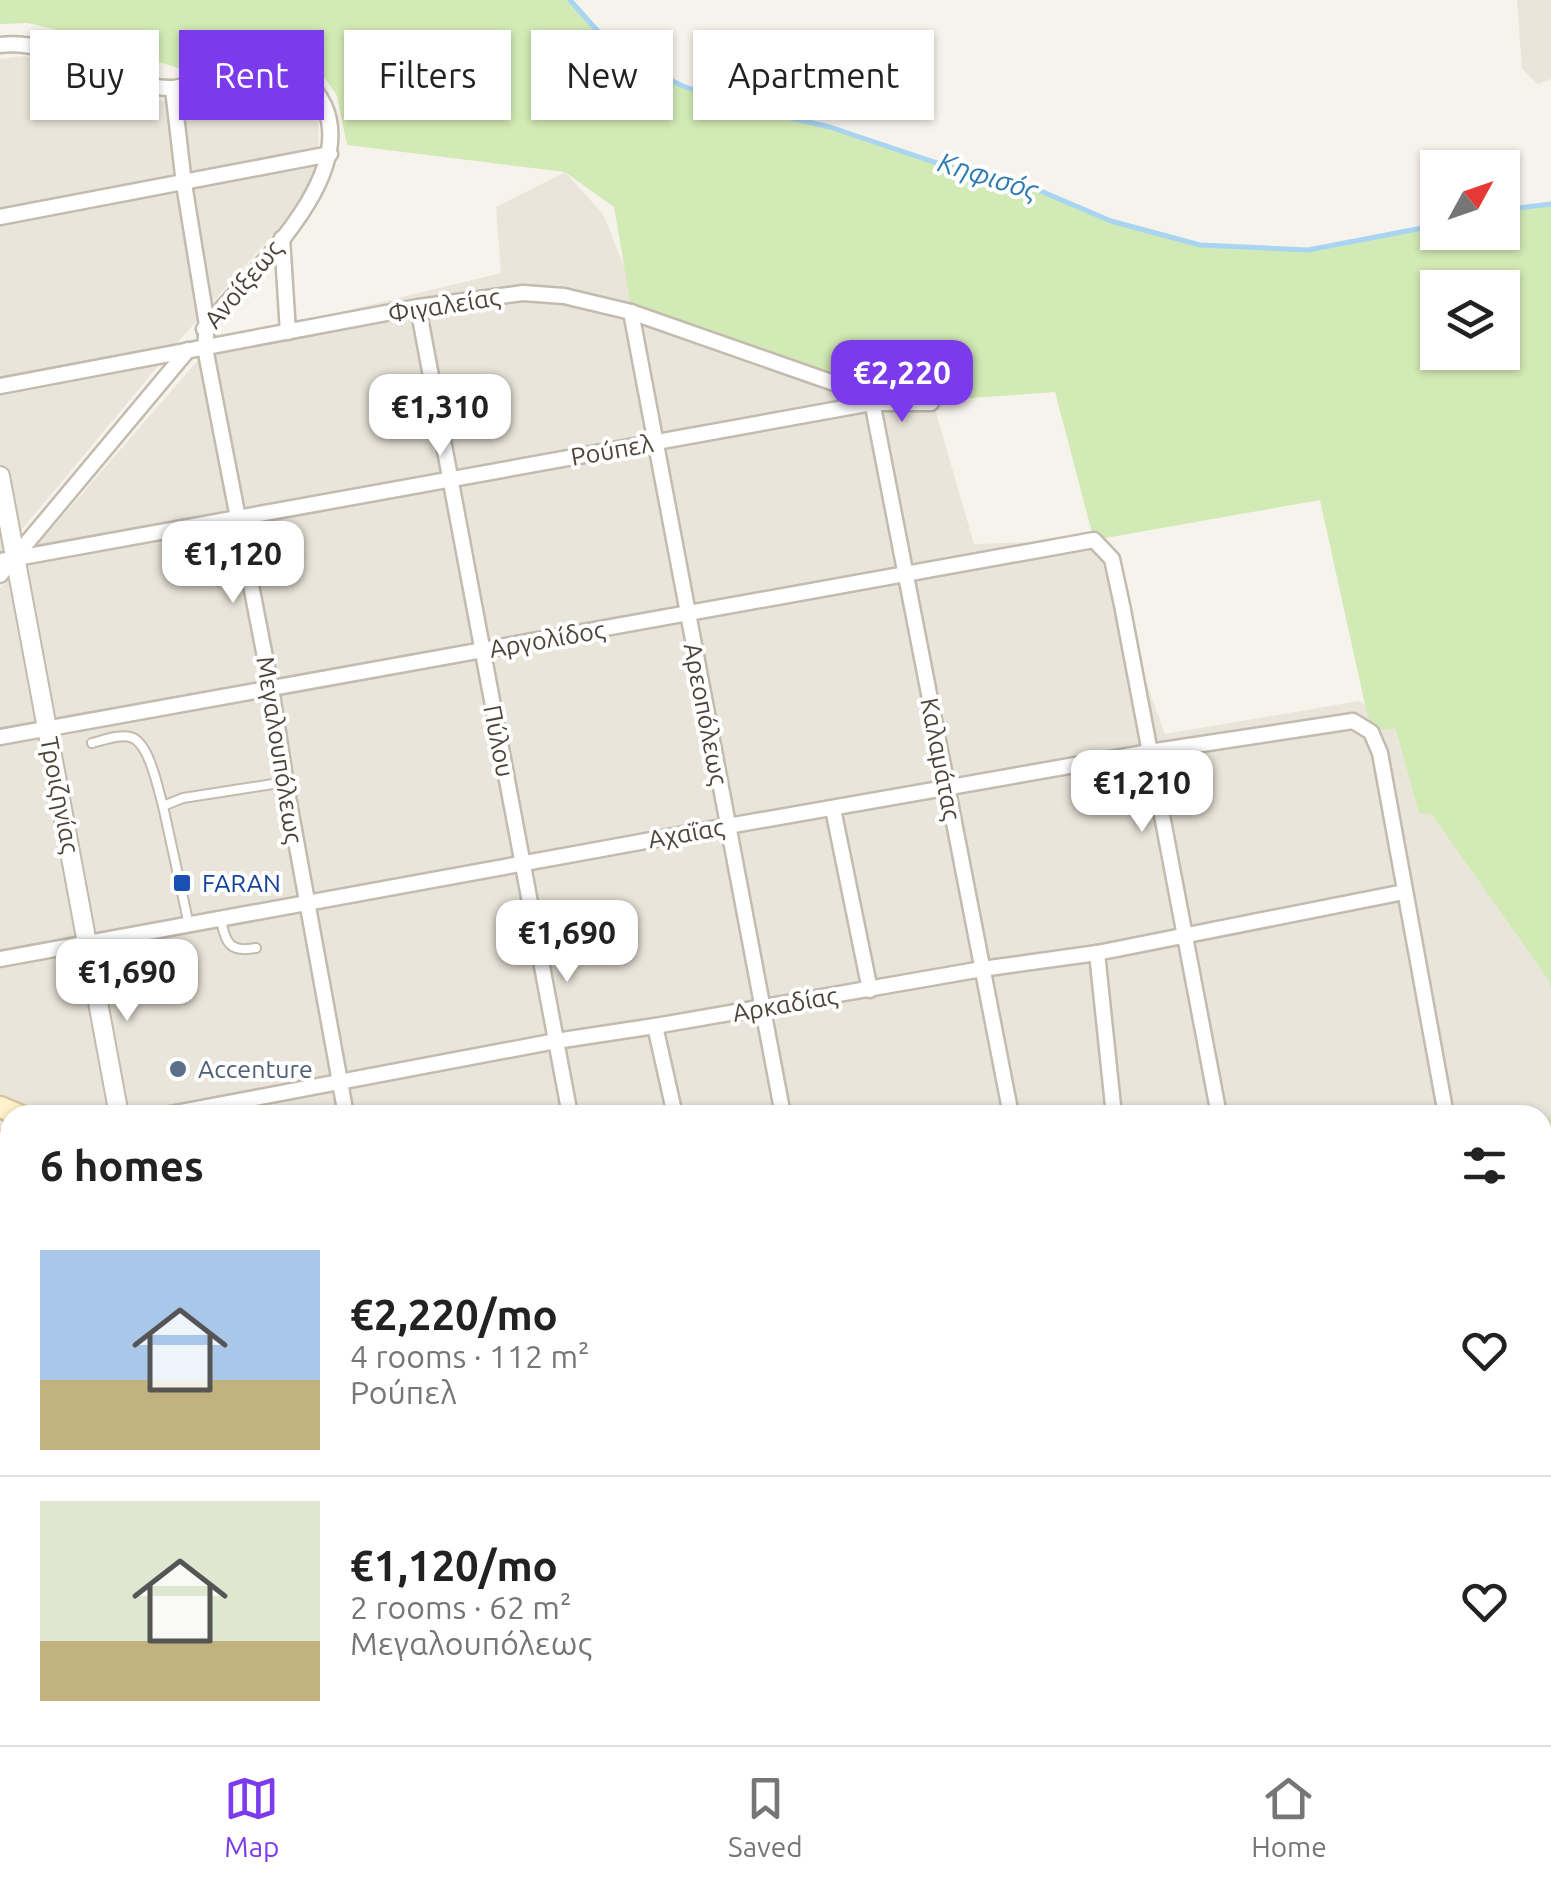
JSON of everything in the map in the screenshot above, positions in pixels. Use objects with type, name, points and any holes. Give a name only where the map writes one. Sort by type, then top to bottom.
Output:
[{"type":"street","points":[[0,44],[46,49],[120,78],[173,89],[258,65],[280,66],[314,87],[330,123],[332,144],[330,154],[0,217]]},
{"type":"street","name":"Μεγαλουπόλεως","points":[[173,89],[207,325],[205,348],[271,688],[344,1105]]},
{"type":"street","name":"Ανοίξεως","points":[[0,575],[8,559],[282,238],[322,179],[330,154]]},
{"type":"street","points":[[282,238],[288,332]]},
{"type":"street","name":"Φιγαλείας","points":[[0,386],[418,307],[544,293],[632,312],[871,396],[872,404]]},
{"type":"street","name":"Πύλου","points":[[418,307],[568,1105]]},
{"type":"street","name":"Αρεοπόλεως","points":[[632,312],[781,1105]]},
{"type":"street","name":"Ρούπελ","points":[[8,559],[872,404],[931,403]]},
{"type":"street","name":"Καλαμάτας","points":[[872,404],[1009,1105]]},
{"type":"street","name":"Τροιζηνίας","points":[[0,476],[8,559],[47,728],[117,1105]]},
{"type":"street","name":"Αργολίδος","points":[[0,737],[1094,540],[1112,558],[1148,752]]},
{"type":"street","name":"Αχαΐας","points":[[0,959],[522,862],[1148,752],[1353,721],[1371,732],[1380,753],[1404,892]]},
{"type":"street","points":[[1148,752],[1218,1105]]},
{"type":"street","points":[[833,808],[870,990]]},
{"type":"street","points":[[1404,892],[1444,1105]]},
{"type":"street","name":"Αρκαδίας","points":[[216,1105],[556,1041],[982,968],[1096,953],[1404,892]]},
{"type":"street","points":[[1096,953],[1113,1105]]},
{"type":"street","points":[[655,1026],[674,1105]]},
{"type":"lane","points":[[92,743],[132,738],[145,748],[163,806],[189,925]]},
{"type":"lane","points":[[163,806],[184,798],[273,784]]},
{"type":"lane","points":[[221,919],[230,946],[256,948]]},
{"type":"shaded area","points":[[1517,0],[1551,0],[1551,79],[1538,84],[1522,69]]},
{"type":"shaded area","points":[[30,57],[30,120],[159,120],[159,100],[179,99],[179,120],[318,120],[319,154],[296,208],[178,342],[0,556],[0,59]]},
{"type":"shaded area","points":[[565,172],[603,214],[637,298],[933,402],[974,544],[1094,540],[1165,734],[1359,701],[1394,726],[1419,812],[1430,813],[1547,978],[1551,989],[1551,1105],[26,1105],[0,1094],[0,588],[213,343],[501,273],[496,207]]},
{"type":"green space","points":[[0,0],[570,0],[597,30],[531,30],[531,120],[673,120],[673,81],[693,90],[693,120],[800,120],[830,127],[934,162],[1029,186],[1112,221],[1200,245],[1308,250],[1420,228],[1420,250],[1520,250],[1520,208],[1551,204],[1551,989],[1431,814],[1419,813],[1395,728],[1371,732],[1320,500],[1094,540],[1055,392],[873,405],[631,306],[614,207],[565,172],[347,145],[337,96],[324,76],[324,30],[179,30],[178,68],[159,62],[159,30],[56,30],[28,23],[0,24]]},
{"type":"waterway","name":"Κηφισός","points":[[570,0],[620,56],[683,86],[743,107],[830,127],[934,162],[1029,186],[1111,221],[1200,245],[1308,250],[1420,228]]},
{"type":"waterway","name":"Κηφισός","points":[[1520,208],[1551,204]]},
{"type":"place","name":"FARAN","points":[[182,883]]},
{"type":"place","name":"Accenture","points":[[178,1069]]}]
